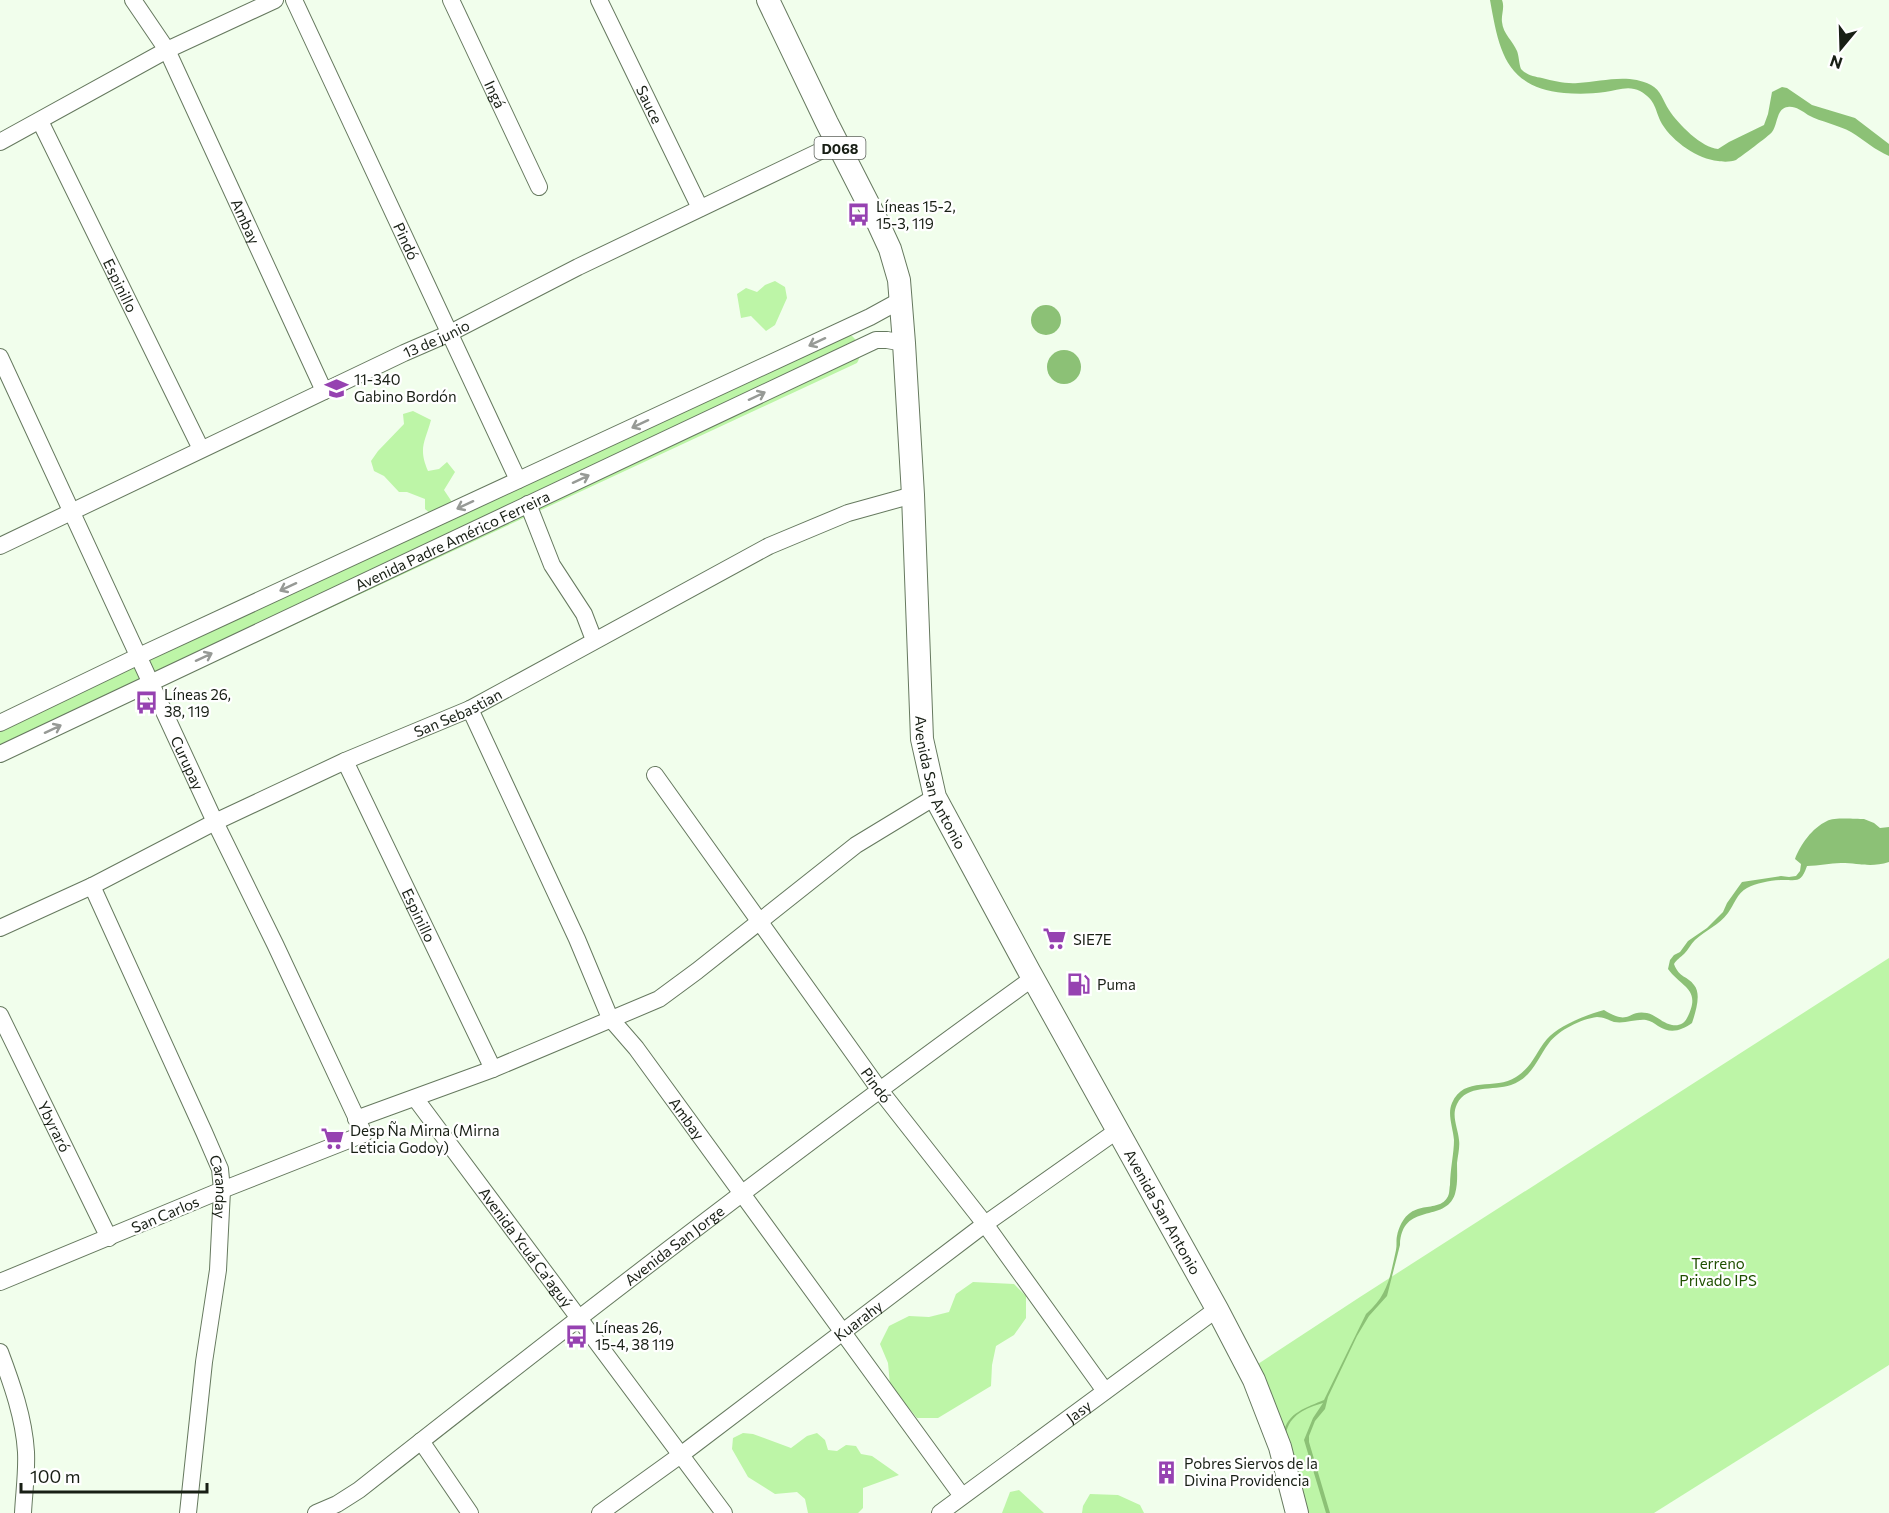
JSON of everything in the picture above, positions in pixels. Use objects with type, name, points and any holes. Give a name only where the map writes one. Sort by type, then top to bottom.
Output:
[{"type":"main road","name":"Avenida San Antonio","points":[[768,0],[890,249],[898,280],[913,495],[922,739],[935,797],[1254,1380],[1280,1447],[1297,1513]]},
{"type":"street","name":"Ambay","points":[[133,0],[167,50],[324,391]]},
{"type":"street","points":[[0,142],[167,50],[275,0]]},
{"type":"street","name":"Pindó","points":[[294,0],[518,480]]},
{"type":"street","name":"Ingá","points":[[451,0],[539,187]]},
{"type":"street","name":"Sauce","points":[[599,0],[700,208]]},
{"type":"street","name":"Espinillo","points":[[40,121],[201,449]]},
{"type":"street","name":"13 de junio","points":[[0,546],[404,352],[450,333],[578,267],[837,143]]},
{"type":"street","name":"Avenida Padre Américo Ferreira","points":[[0,723],[139,656],[870,317],[901,300]]},
{"type":"street","points":[[870,317],[876,340],[904,344]]},
{"type":"street","name":"Avenida Padre Américo Ferreira","points":[[0,754],[876,340]]},
{"type":"street","name":"Curupay","points":[[0,357],[215,822],[275,944],[360,1127]]},
{"type":"street","name":"San Sebastian","points":[[0,928],[92,886],[215,822],[345,761],[471,709],[769,546],[848,513],[913,495]]},
{"type":"street","points":[[528,504],[552,565],[584,614],[594,640]]},
{"type":"street","name":"Ambay","points":[[471,709],[577,939],[610,1018],[636,1048],[962,1496]]},
{"type":"street","name":"Espinillo","points":[[345,761],[492,1069]]},
{"type":"street","name":"Pindó","points":[[655,775],[879,1089],[985,1224],[1105,1392]]},
{"type":"street","name":"San Carlos","points":[[0,1282],[222,1190],[360,1127],[415,1098],[492,1069],[659,999],[856,845],[935,797]]},
{"type":"street","name":"Caranday","points":[[92,886],[220,1169],[222,1190],[219,1258],[204,1362],[188,1513]]},
{"type":"street","name":"Avenida San Jorge","points":[[316,1513],[337,1504],[359,1490],[579,1317],[742,1193],[879,1089],[1033,978]]},
{"type":"street","name":"Ybyraró","points":[[0,1015],[109,1238]]},
{"type":"street","name":"Avenida Ycuá Ca'aguý","points":[[415,1098],[724,1513]]},
{"type":"street","name":"Kuarahy","points":[[600,1513],[682,1454],[985,1224],[1118,1131]]},
{"type":"street","name":"Jasy","points":[[940,1513],[1217,1309]]},
{"type":"street","points":[[0,1352],[12,1383],[25,1435],[23,1513]]},
{"type":"street","points":[[421,1441],[470,1513]]},
{"type":"green space","points":[[775,281],[785,287],[787,298],[775,325],[766,331],[751,316],[741,318],[737,294],[746,288],[757,292],[765,285]]},
{"type":"green space","points":[[847,333],[855,339],[859,346],[860,354],[857,363],[167,684],[158,681],[149,661],[151,656],[432,515],[425,509],[425,499],[407,492],[399,492],[384,476],[374,471],[371,461],[404,424],[403,414],[413,411],[431,420],[423,456],[428,471],[439,469],[447,462],[455,472],[444,490],[456,508]]},
{"type":"green space","points":[[134,664],[148,674],[0,761],[0,728]]},
{"type":"green space","name":"Terreno Privado IPS","points":[[1889,958],[1889,1365],[1654,1513],[1302,1513],[1258,1364]]},
{"type":"green space","points":[[973,1282],[1014,1284],[1026,1296],[1026,1318],[1014,1335],[996,1346],[991,1386],[938,1418],[917,1418],[890,1385],[888,1363],[880,1344],[889,1326],[909,1316],[929,1317],[949,1312],[956,1294]]},
{"type":"green space","points":[[743,1433],[753,1434],[791,1448],[807,1436],[817,1433],[825,1440],[828,1450],[837,1451],[846,1445],[856,1446],[861,1454],[872,1456],[899,1475],[863,1488],[863,1508],[858,1513],[808,1513],[805,1499],[797,1492],[775,1494],[748,1477],[732,1449],[733,1438]]},
{"type":"green space","points":[[1019,1490],[1044,1513],[1002,1513],[1010,1492]]},
{"type":"green space","points":[[1090,1494],[1118,1495],[1140,1505],[1144,1513],[1082,1513]]},
{"type":"shaded area","points":[[1490,0],[1502,0],[1503,26],[1517,51],[1521,69],[1525,73],[1564,83],[1614,79],[1642,81],[1660,93],[1669,110],[1684,128],[1712,148],[1718,149],[1764,125],[1772,92],[1782,87],[1812,105],[1855,118],[1889,144],[1889,156],[1846,130],[1791,107],[1781,110],[1770,134],[1736,160],[1722,162],[1702,157],[1667,131],[1652,102],[1636,89],[1579,94],[1544,89],[1529,83],[1508,63],[1497,35]]},
{"type":"shaded area","points":[[1046,305],[1057,309],[1061,320],[1057,331],[1046,335],[1035,331],[1031,320],[1035,309]]},
{"type":"shaded area","points":[[1064,350],[1076,355],[1081,367],[1076,379],[1064,384],[1052,379],[1047,367],[1052,355]]},
{"type":"shaded area","points":[[1834,819],[1864,819],[1880,828],[1889,827],[1889,862],[1876,865],[1841,863],[1807,866],[1801,878],[1796,880],[1769,881],[1747,888],[1738,896],[1724,917],[1695,940],[1676,961],[1674,964],[1678,972],[1692,982],[1696,989],[1697,1004],[1692,1023],[1680,1030],[1671,1031],[1646,1020],[1614,1022],[1597,1017],[1584,1020],[1553,1038],[1529,1073],[1518,1082],[1504,1087],[1481,1089],[1467,1093],[1461,1098],[1455,1108],[1459,1143],[1455,1194],[1450,1203],[1416,1217],[1403,1231],[1387,1296],[1369,1316],[1357,1336],[1328,1397],[1325,1409],[1315,1421],[1309,1436],[1330,1513],[1326,1513],[1304,1440],[1313,1418],[1323,1403],[1299,1413],[1291,1422],[1286,1434],[1284,1433],[1286,1426],[1293,1416],[1305,1408],[1324,1400],[1366,1314],[1384,1293],[1392,1269],[1397,1236],[1407,1215],[1414,1210],[1442,1203],[1448,1196],[1454,1140],[1450,1112],[1457,1094],[1472,1086],[1499,1083],[1516,1077],[1527,1068],[1552,1034],[1574,1021],[1597,1012],[1604,1010],[1624,1017],[1641,1012],[1653,1015],[1668,1024],[1683,1023],[1687,1018],[1692,1001],[1688,990],[1668,969],[1674,955],[1723,912],[1742,882],[1796,876],[1801,864],[1795,859],[1797,854],[1807,837],[1816,828]]},
{"type":"place","name":"Líneas 15-2, 15-3, 119","points":[[858,215]]},
{"type":"place","name":"11-340 Gabino Bordón","points":[[336,388]]},
{"type":"place","name":"Líneas 26, 38, 119","points":[[146,703]]},
{"type":"place","name":"SIE7E","points":[[1055,939]]},
{"type":"place","name":"Puma","points":[[1079,984]]},
{"type":"place","name":"Desp Ña Mirna (Mirna Leticia Godoy)","points":[[332,1139]]},
{"type":"place","name":"Líneas 26, 15-4, 38 119","points":[[577,1336]]},
{"type":"place","name":"Pobres Siervos de la Divina Providencia","points":[[1166,1472]]}]
